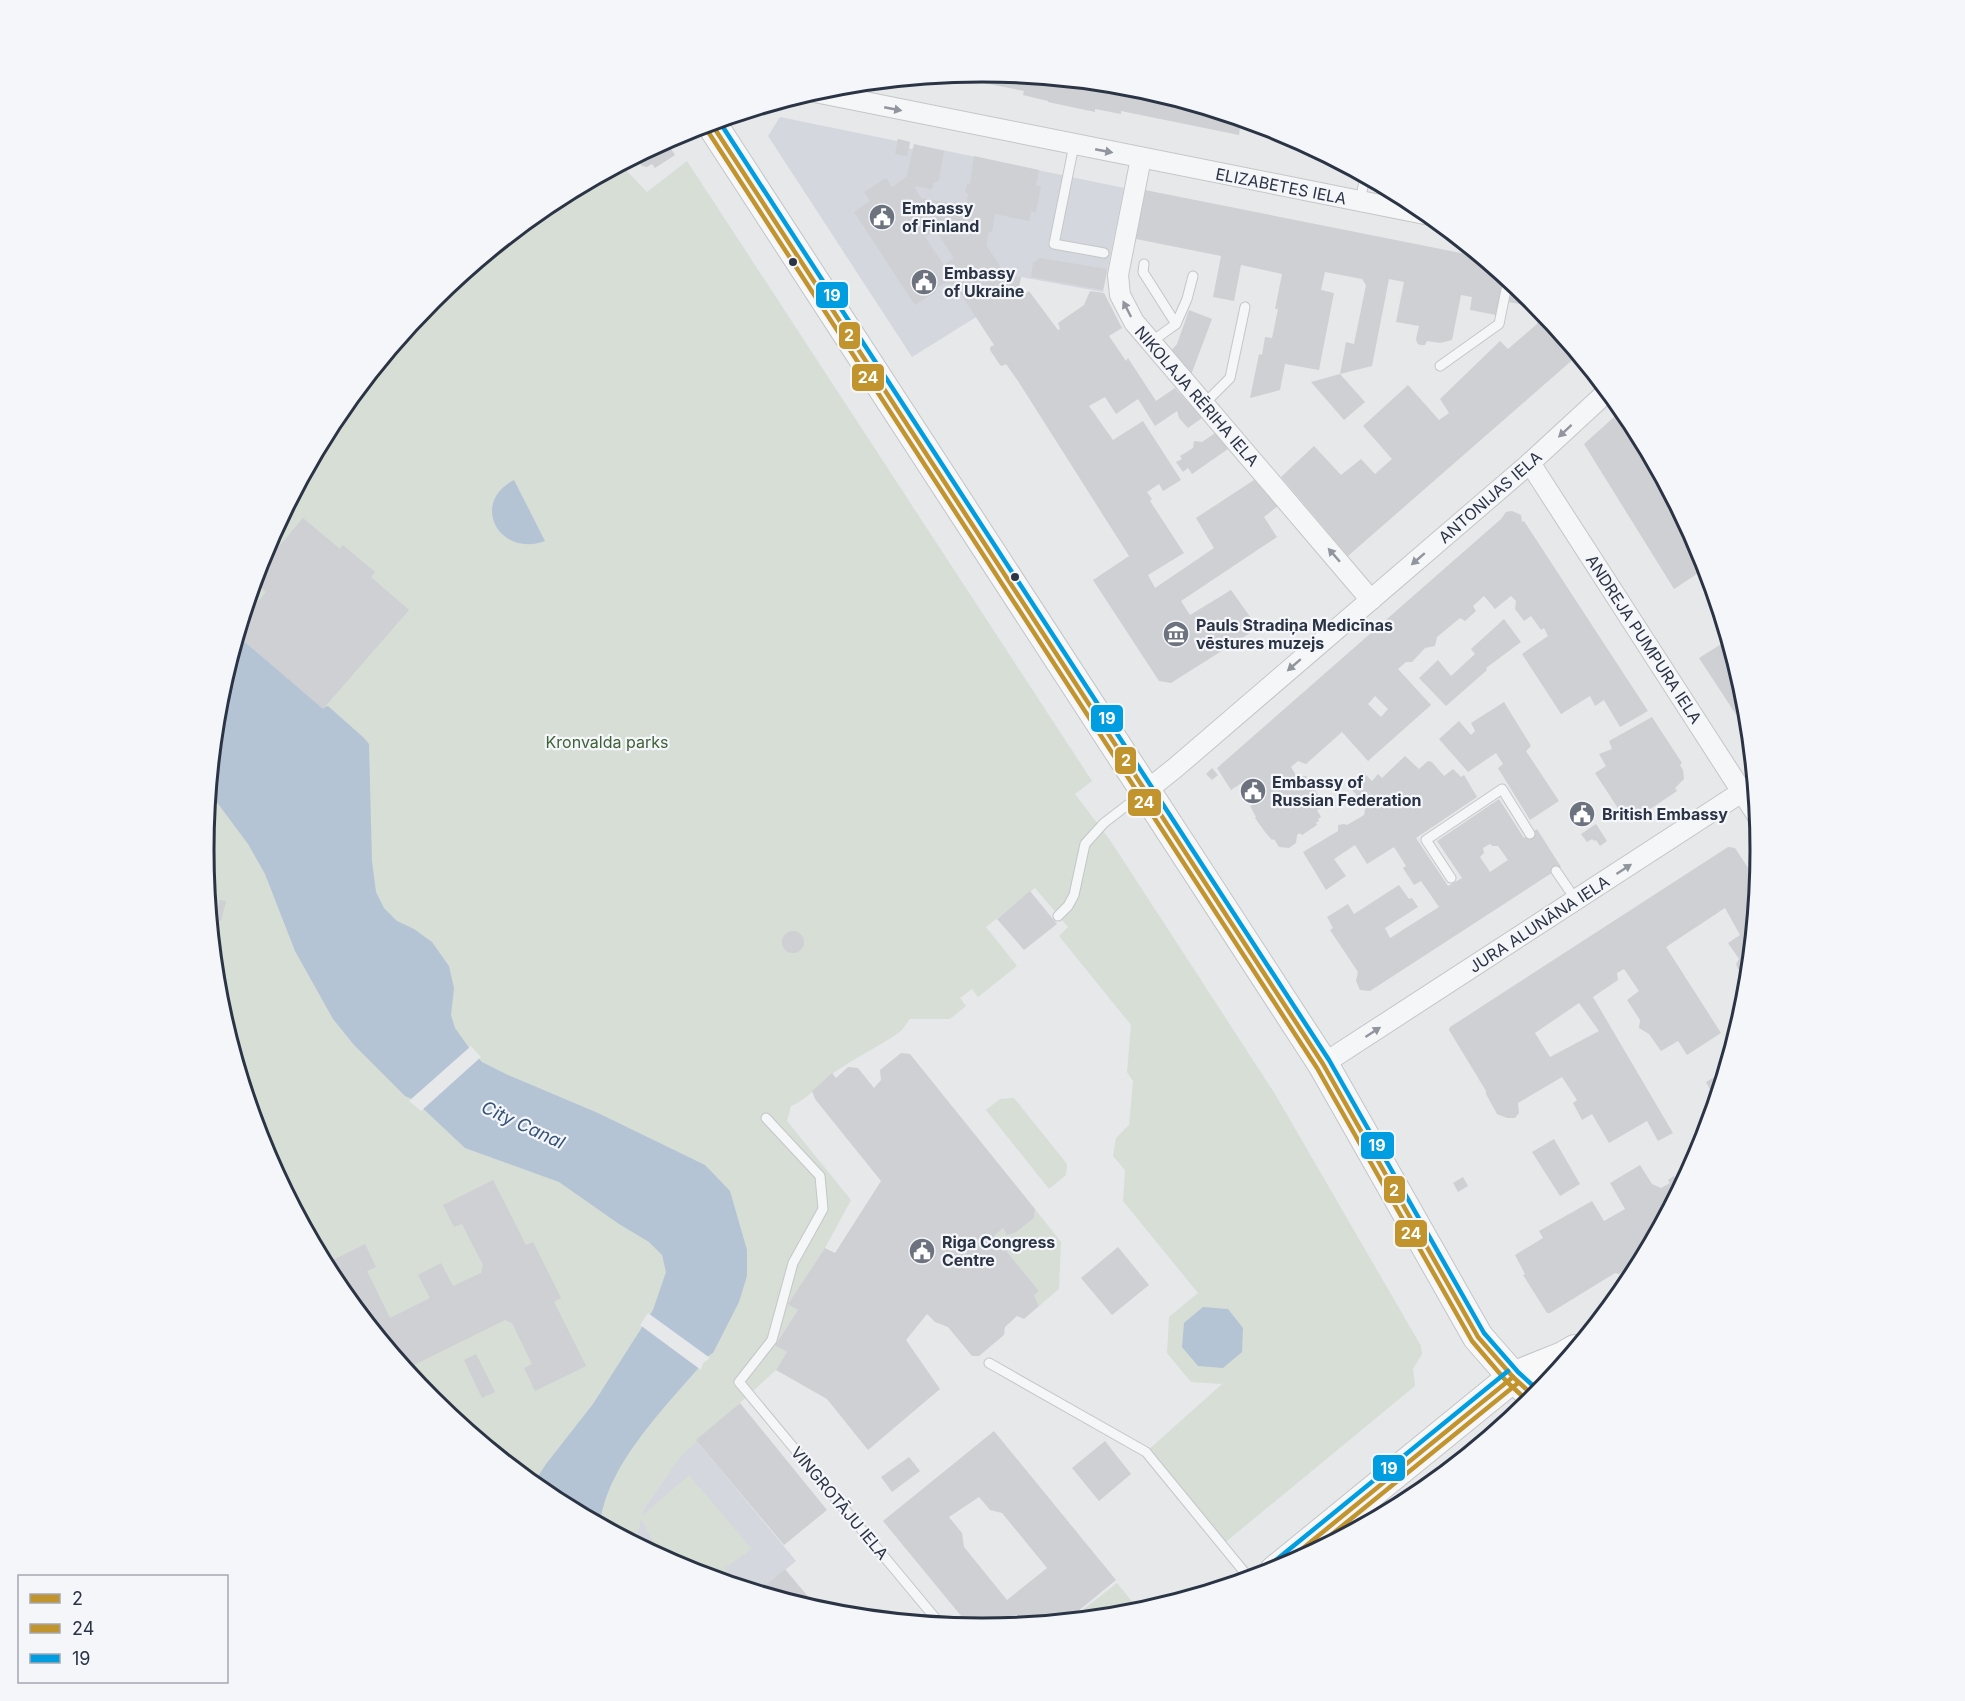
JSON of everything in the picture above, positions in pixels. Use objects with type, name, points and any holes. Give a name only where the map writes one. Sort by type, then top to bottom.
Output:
[{"type":"main road","points":[[716,131],[1323,1064],[1478,1337],[1512,1377],[1528,1391]]},
{"type":"main road","points":[[1304,1547],[1512,1377],[1558,1359]]},
{"type":"street","name":"ELIZABETES IELA","points":[[837,96],[1406,210]]},
{"type":"street","name":"NIKOLAJA RĒRIHA IELA","points":[[1142,158],[1118,275],[1120,295],[1134,322],[1371,600]]},
{"type":"street","name":"ANTONIJAS IELA","points":[[1145,792],[1530,463],[1602,397]]},
{"type":"street","name":"ANDREJA PUMPURA IELA","points":[[1530,463],[1748,788]]},
{"type":"street","name":"JURA ALUNĀNA IELA","points":[[1323,1064],[1748,788]]},
{"type":"lane","points":[[1074,145],[1054,244],[1104,253]]},
{"type":"lane","points":[[1360,201],[1364,184]]},
{"type":"lane","points":[[1144,264],[1143,272],[1176,324]]},
{"type":"lane","points":[[1151,342],[1176,324],[1187,299],[1192,276]]},
{"type":"lane","points":[[1440,366],[1499,324],[1506,289]]},
{"type":"lane","points":[[1204,404],[1230,378],[1245,307]]},
{"type":"lane","points":[[1451,878],[1426,840],[1502,789],[1530,834]]},
{"type":"lane","points":[[1058,916],[1068,906],[1074,895],[1085,844],[1104,823],[1145,792]]},
{"type":"lane","points":[[1556,871],[1576,900]]},
{"type":"lane","name":"VINGROTĀJU IELA","points":[[766,1118],[820,1176],[823,1209],[793,1263],[772,1340],[739,1382],[934,1617]]},
{"type":"lane","points":[[989,1363],[1146,1452],[1244,1572]]},
{"type":"shaded area","points":[[780,117],[897,141],[898,139],[910,142],[909,148],[911,149],[923,146],[1124,188],[1103,292],[1021,277],[1018,291],[912,357],[768,136]]},
{"type":"shaded area","points":[[696,1440],[796,1561],[785,1570],[809,1598],[736,1578],[638,1536],[643,1510],[679,1458]]},
{"type":"green space","name":"Kronvalda parks","points":[[687,161],[1092,781],[1075,794],[1110,840],[1275,1094],[1421,1346],[1422,1354],[1413,1369],[1415,1386],[1222,1545],[1146,1452],[1222,1384],[1191,1382],[1167,1353],[1169,1317],[1198,1293],[1123,1201],[1125,1170],[1113,1156],[1116,1138],[1129,1125],[1133,1081],[1127,1072],[1131,1025],[1059,936],[1068,927],[1035,888],[986,927],[1017,966],[978,997],[972,989],[960,998],[966,1006],[950,1019],[910,1019],[901,1031],[839,1069],[791,1106],[787,1121],[851,1200],[825,1248],[789,1303],[798,1310],[775,1344],[787,1352],[776,1370],[679,1458],[643,1510],[641,1517],[689,1475],[752,1549],[725,1568],[729,1575],[654,1544],[641,1519],[638,1536],[598,1516],[515,1460],[439,1394],[373,1318],[344,1277],[317,1234],[273,1144],[255,1097],[229,1000],[216,901],[214,850],[221,750],[229,701],[255,604],[273,557],[317,466],[344,424],[373,383],[439,307],[515,241],[599,185],[626,171],[647,192]]},
{"type":"green space","points":[[1014,1098],[1067,1164],[1066,1175],[1049,1189],[986,1110],[1000,1099]]},
{"type":"green space","points":[[1035,1209],[1061,1242],[1059,1289],[1039,1306],[1034,1295],[1039,1291],[994,1236],[1003,1228],[1007,1235],[1015,1233],[1034,1218]]},
{"type":"green space","points":[[1117,1583],[1134,1604],[1109,1607],[1080,1612]]},
{"type":"water","points":[[514,480],[545,541],[528,544],[514,542],[503,535],[495,525],[492,513],[494,501],[501,490]]},
{"type":"water","name":"City Canal","points":[[244,641],[323,708],[328,706],[369,744],[372,861],[376,892],[384,908],[397,921],[414,929],[432,942],[449,966],[454,988],[451,1015],[455,1028],[470,1049],[482,1062],[508,1075],[598,1113],[705,1165],[730,1191],[747,1250],[747,1276],[739,1302],[713,1353],[700,1361],[700,1366],[638,1440],[625,1460],[613,1481],[602,1518],[538,1476],[593,1404],[653,1310],[666,1272],[662,1255],[649,1242],[559,1182],[465,1148],[414,1100],[405,1096],[354,1045],[333,1019],[295,951],[265,874],[248,844],[216,801],[229,701]]},
{"type":"water","points":[[1203,1307],[1228,1309],[1243,1328],[1242,1352],[1223,1368],[1198,1366],[1182,1347],[1184,1323]]},
{"type":"pier","points":[[471,1046],[481,1057],[421,1111],[409,1101]]},
{"type":"pier","points":[[648,1313],[710,1358],[703,1363],[701,1370],[640,1325]]},
{"type":"building","points":[[980,82],[1033,84],[1132,97],[1229,123],[1240,127],[1239,135],[1121,111],[1121,114],[1095,109],[1095,112],[1023,95],[1024,91]]},
{"type":"building","points":[[898,139],[910,142],[907,156],[895,154]]},
{"type":"building","points":[[914,144],[944,151],[939,180],[933,184],[932,189],[914,186],[921,198],[966,206],[968,194],[965,192],[967,184],[970,184],[974,156],[1039,170],[1036,186],[1041,186],[1036,212],[1031,212],[1029,221],[995,214],[992,231],[989,232],[986,245],[1006,275],[1021,277],[1018,291],[1021,297],[1029,291],[1058,330],[1060,329],[1058,323],[1084,305],[1090,291],[1104,293],[1122,328],[1109,336],[1126,361],[1128,358],[1156,401],[1175,388],[1202,418],[1188,428],[1179,418],[1177,411],[1155,426],[1138,399],[1116,414],[1105,397],[1089,406],[1113,440],[1143,421],[1181,480],[1163,491],[1159,484],[1147,492],[1152,499],[1150,501],[1184,553],[1148,575],[1155,588],[1214,548],[1196,518],[1254,480],[1278,506],[1264,517],[1277,537],[1181,601],[1190,615],[1231,590],[1258,628],[1171,683],[1159,681],[1093,580],[1129,556],[1018,381],[1006,364],[1000,365],[990,350],[990,347],[994,345],[955,285],[946,283],[934,289],[936,292],[915,305],[854,212],[870,201],[864,192],[886,178],[892,187],[907,176]],"holes":[[[935,230],[954,258],[944,265],[925,237]]]},
{"type":"building","points":[[671,149],[675,155],[655,168],[652,164],[647,167],[640,164]]},
{"type":"building","points":[[1145,190],[1466,254],[1501,284],[1496,315],[1470,310],[1472,297],[1461,295],[1452,340],[1440,343],[1427,341],[1425,345],[1420,345],[1416,339],[1419,326],[1396,322],[1404,282],[1389,279],[1372,366],[1340,374],[1346,342],[1354,344],[1366,285],[1362,279],[1325,272],[1321,290],[1334,293],[1319,370],[1285,364],[1280,390],[1250,398],[1265,337],[1272,338],[1282,274],[1241,265],[1234,301],[1213,297],[1221,256],[1136,239]]},
{"type":"building","points":[[1040,258],[1107,269],[1103,290],[1031,277],[1033,263]]},
{"type":"building","points":[[1510,293],[1524,305],[1509,302]]},
{"type":"building","points":[[1189,310],[1212,319],[1191,375],[1170,352],[1177,344]]},
{"type":"building","points":[[1538,320],[1573,360],[1348,556],[1281,477],[1314,446],[1341,475],[1361,459],[1375,474],[1392,459],[1363,426],[1408,385],[1439,420],[1449,413],[1440,399],[1500,341],[1508,349],[1537,324]]},
{"type":"building","points":[[1340,374],[1365,402],[1344,420],[1311,382]]},
{"type":"building","points":[[1615,416],[1648,466],[1698,573],[1674,589],[1584,444]]},
{"type":"building","points":[[1215,433],[1228,449],[1192,474],[1188,468],[1183,472],[1176,462],[1182,459],[1180,456],[1193,448],[1194,441],[1202,442]]},
{"type":"building","points":[[1512,511],[1521,515],[1522,522],[1524,521],[1648,711],[1620,727],[1604,700],[1595,706],[1590,696],[1561,714],[1522,654],[1548,636],[1544,628],[1541,630],[1531,616],[1524,621],[1515,609],[1516,601],[1511,596],[1495,609],[1484,596],[1473,606],[1476,611],[1465,621],[1460,618],[1437,637],[1435,646],[1425,648],[1412,662],[1406,662],[1398,669],[1431,705],[1368,761],[1342,732],[1306,764],[1298,761],[1291,767],[1297,777],[1306,776],[1322,801],[1318,804],[1321,808],[1317,810],[1321,817],[1317,825],[1302,835],[1300,833],[1297,835],[1296,843],[1289,848],[1279,847],[1255,818],[1250,806],[1257,803],[1243,782],[1231,790],[1217,768],[1501,519],[1506,512]],"holes":[[[1375,696],[1388,709],[1381,717],[1368,704]]]},
{"type":"building","points":[[303,518],[340,549],[343,545],[375,572],[371,577],[409,610],[323,709],[244,641],[254,606],[266,592],[261,588],[277,549]]},
{"type":"building","points":[[1504,619],[1521,642],[1486,668],[1487,670],[1446,706],[1419,678],[1438,660],[1451,676],[1475,654],[1471,649]]},
{"type":"building","points":[[1722,644],[1739,719],[1699,658]]},
{"type":"building","points":[[1504,702],[1531,746],[1526,751],[1559,801],[1530,820],[1498,768],[1503,764],[1496,753],[1468,772],[1439,739],[1459,721],[1471,735],[1475,731],[1471,723]]},
{"type":"building","points":[[1652,717],[1682,763],[1680,765],[1684,779],[1675,788],[1677,791],[1631,822],[1628,818],[1625,819],[1595,773],[1606,766],[1599,754],[1612,749],[1609,741]]},
{"type":"building","points":[[1405,756],[1419,769],[1428,761],[1432,762],[1444,776],[1453,769],[1461,777],[1464,775],[1477,797],[1416,838],[1448,886],[1462,878],[1437,841],[1499,799],[1524,838],[1537,829],[1561,867],[1370,991],[1360,990],[1356,981],[1358,972],[1330,930],[1333,928],[1327,917],[1348,904],[1354,914],[1399,885],[1418,907],[1385,928],[1390,938],[1439,907],[1421,881],[1414,885],[1403,868],[1406,866],[1394,847],[1367,864],[1355,845],[1334,859],[1346,876],[1326,890],[1303,852],[1338,831],[1338,825],[1347,825],[1364,815],[1366,805],[1351,789],[1352,784],[1364,773],[1372,781],[1378,774],[1382,778]],"holes":[[[1490,844],[1498,846],[1508,860],[1490,872],[1480,857],[1484,853],[1483,848]]]},
{"type":"building","points":[[1212,768],[1218,775],[1212,780],[1206,774]]},
{"type":"building","points":[[1596,824],[1607,841],[1600,846],[1596,840],[1592,839],[1587,842],[1581,834]]},
{"type":"building","points":[[1728,847],[1735,848],[1750,870],[1749,901],[1741,970],[1736,964],[1739,959],[1728,943],[1740,935],[1725,908],[1666,947],[1721,1033],[1687,1055],[1678,1041],[1661,1051],[1649,1034],[1639,1028],[1640,1020],[1627,1000],[1639,991],[1624,969],[1617,973],[1618,980],[1593,997],[1673,1133],[1658,1141],[1647,1121],[1609,1143],[1592,1114],[1582,1120],[1573,1103],[1577,1100],[1562,1077],[1518,1103],[1519,1113],[1515,1118],[1497,1114],[1486,1091],[1449,1030],[1450,1027]],"holes":[[[1579,1003],[1599,1031],[1550,1057],[1535,1033]]]},
{"type":"building","points":[[1030,891],[1057,924],[1024,950],[997,919]]},
{"type":"building","points":[[220,900],[226,901],[221,921],[218,920]]},
{"type":"building","points":[[793,931],[801,934],[804,942],[801,950],[793,953],[785,950],[782,942],[785,934]]},
{"type":"building","name":"Riga Congress Centre","points":[[901,1053],[910,1054],[1035,1209],[1034,1218],[1015,1233],[1007,1235],[1003,1228],[994,1236],[1039,1291],[1034,1295],[1039,1306],[1024,1319],[1017,1316],[1005,1327],[1004,1335],[979,1356],[972,1356],[948,1327],[935,1322],[927,1314],[906,1340],[940,1389],[868,1450],[827,1399],[776,1370],[787,1352],[775,1345],[798,1310],[788,1304],[825,1248],[835,1253],[881,1181],[815,1099],[812,1091],[832,1073],[836,1078],[848,1067],[858,1068],[874,1088],[881,1080],[880,1070]]},
{"type":"building","points":[[1716,1076],[1711,1092],[1706,1082]]},
{"type":"building","points":[[1554,1139],[1580,1184],[1560,1196],[1532,1152]]},
{"type":"building","points":[[1640,1165],[1652,1184],[1661,1188],[1670,1183],[1668,1180],[1674,1176],[1676,1179],[1648,1235],[1626,1269],[1547,1313],[1523,1275],[1525,1274],[1515,1255],[1543,1238],[1539,1231],[1592,1201],[1604,1221],[1625,1209],[1610,1183]]},
{"type":"building","points":[[1463,1177],[1468,1186],[1458,1192],[1453,1183]]},
{"type":"building","points":[[493,1180],[526,1245],[533,1242],[561,1298],[554,1302],[586,1366],[535,1391],[524,1368],[532,1364],[512,1323],[505,1320],[414,1365],[416,1369],[405,1357],[373,1318],[333,1260],[365,1244],[376,1267],[367,1271],[390,1318],[430,1298],[418,1275],[441,1263],[453,1286],[481,1273],[483,1265],[462,1224],[454,1227],[443,1205]]},
{"type":"building","points":[[1118,1247],[1149,1285],[1112,1315],[1081,1278]]},
{"type":"building","points":[[476,1354],[495,1392],[482,1398],[464,1360]]},
{"type":"building","points":[[740,1403],[827,1510],[784,1545],[696,1440]]},
{"type":"building","points":[[994,1431],[1116,1580],[1076,1613],[1033,1617],[962,1618],[883,1521]],"holes":[[[979,1497],[990,1510],[1002,1513],[1047,1568],[1007,1600],[964,1547],[962,1533],[949,1517]]]},
{"type":"building","points":[[1105,1441],[1131,1474],[1099,1501],[1072,1468]]},
{"type":"building","points":[[909,1457],[920,1471],[892,1492],[881,1477]]},
{"type":"building","points":[[785,1569],[809,1598],[784,1592],[765,1586]]},
{"type":"transit line","name":"19","points":[[723,128],[1329,1060],[1484,1333],[1533,1386]]},
{"type":"transit line","name":"2","points":[[716,131],[1323,1064],[1478,1337],[1529,1391]]},
{"type":"transit line","name":"24","points":[[709,133],[1317,1068],[1472,1341],[1507,1382],[1523,1397]]},
{"type":"transit line","name":"19","points":[[1276,1560],[1508,1371]]},
{"type":"transit line","name":"2","points":[[1304,1547],[1513,1377]]},
{"type":"transit line","name":"24","points":[[1334,1533],[1518,1383]]},
{"type":"place","name":"Embassy of Finland","points":[[882,217]]},
{"type":"place","name":"Embassy of Ukraine","points":[[924,282]]},
{"type":"place","name":"Pauls Stradiņa Medicīnas vēstures muzejs","points":[[1176,634]]},
{"type":"place","name":"Embassy of Russian Federation","points":[[1253,791]]},
{"type":"place","name":"British Embassy","points":[[1582,814]]},
{"type":"place","name":"Riga Congress Centre","points":[[922,1251]]}]
